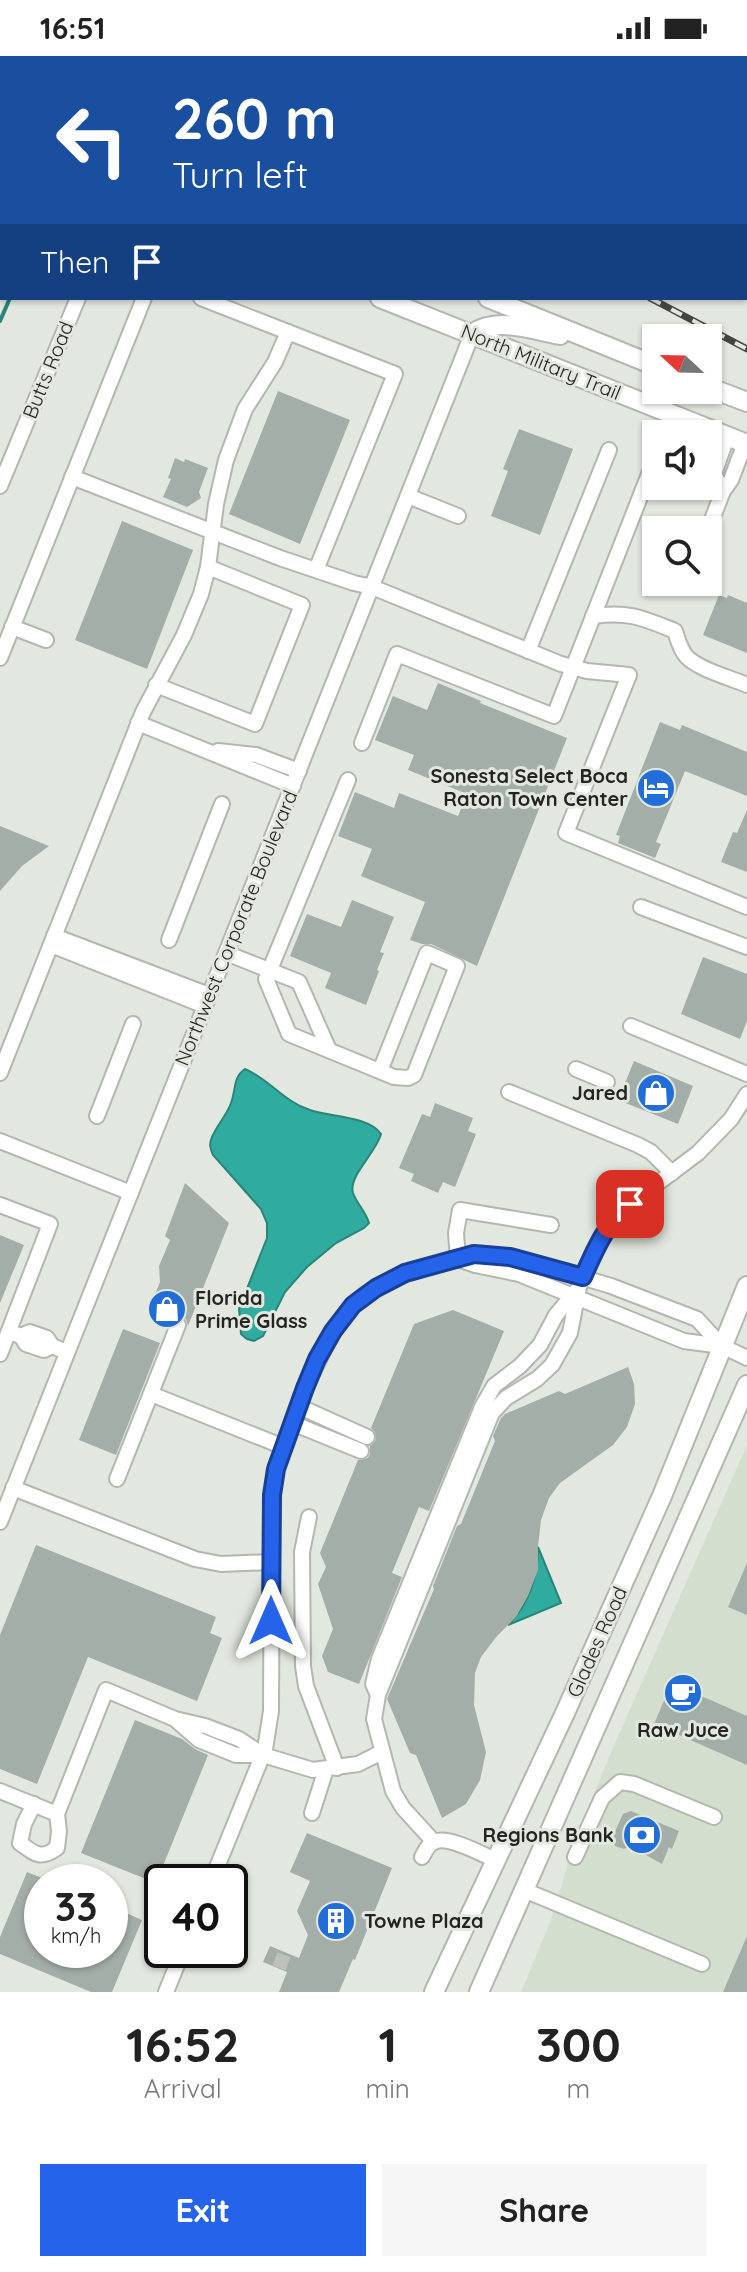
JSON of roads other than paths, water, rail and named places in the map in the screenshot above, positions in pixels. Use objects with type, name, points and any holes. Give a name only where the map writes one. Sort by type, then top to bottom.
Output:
[{"type":"main road","name":"North Military Trail","points":[[385,300],[746,444]]},
{"type":"main road","name":"North Military Trail","points":[[493,300],[642,360]]},
{"type":"main road","points":[[472,334],[495,325],[598,342]]},
{"type":"main road","points":[[722,392],[747,402]]},
{"type":"main road","name":"Glades Road","points":[[434,1992],[565,1713],[662,1496],[747,1286]]},
{"type":"main road","name":"Glades Road","points":[[479,1992],[747,1385]]},
{"type":"street","name":"Butts Road","points":[[0,486],[77,300]]},
{"type":"street","points":[[0,658],[143,300]]},
{"type":"street","points":[[206,300],[395,374],[316,570]]},
{"type":"street","points":[[0,1073],[138,723],[184,635],[201,594],[222,472],[239,421],[275,362],[288,332]]},
{"type":"street","name":"Northwest Corporate Boulevard","points":[[0,1522],[472,334]]},
{"type":"street","points":[[723,491],[714,474],[727,437]]},
{"type":"street","points":[[713,516],[746,444]]},
{"type":"street","points":[[528,651],[609,450]]},
{"type":"street","points":[[72,477],[316,570],[372,587],[573,668],[629,675],[566,833],[747,907]]},
{"type":"street","points":[[362,743],[397,654],[554,716],[642,492]]},
{"type":"street","points":[[408,496],[458,516]]},
{"type":"street","points":[[156,685],[255,724],[302,605],[208,567]]},
{"type":"street","points":[[593,616],[635,615],[675,631],[680,646],[694,663],[747,685]]},
{"type":"street","points":[[12,627],[46,640]]},
{"type":"street","points":[[138,723],[293,786]]},
{"type":"street","points":[[204,749],[245,753],[299,771]]},
{"type":"street","points":[[348,780],[268,974],[289,1034],[394,1077],[408,1078],[414,1075],[457,966],[427,953],[380,1071]]},
{"type":"street","points":[[169,940],[222,804]]},
{"type":"street","points":[[641,907],[747,947]]},
{"type":"street","points":[[52,941],[207,1001]]},
{"type":"street","points":[[226,953],[268,974],[299,982],[329,1050]]},
{"type":"street","points":[[97,1116],[133,1024]]},
{"type":"street","points":[[631,1026],[747,1074]]},
{"type":"street","points":[[576,1069],[607,1082]]},
{"type":"street","points":[[509,1092],[638,1145],[651,1152],[672,1173]]},
{"type":"street","points":[[378,1695],[373,1684],[379,1659],[482,1407],[494,1386],[540,1345],[556,1315],[577,1290],[605,1231],[621,1212],[698,1153],[719,1132],[747,1094]]},
{"type":"street","points":[[0,1141],[131,1193]]},
{"type":"street","points":[[0,1205],[50,1224],[15,1334],[0,1354]]},
{"type":"street","points":[[458,1259],[456,1233],[460,1210],[551,1225]]},
{"type":"street","points":[[218,1864],[268,1741],[271,1711],[272,1495],[276,1469],[310,1373],[342,1317],[353,1305],[376,1288],[405,1273],[474,1254],[496,1255],[534,1263],[577,1290],[684,1341],[722,1346],[747,1358]]},
{"type":"street","points":[[458,1259],[697,1319],[722,1346]]},
{"type":"street","points":[[434,1842],[397,1799],[390,1781],[374,1719],[378,1695],[492,1413],[506,1398],[537,1379],[552,1365],[570,1333],[577,1290]]},
{"type":"street","points":[[117,1479],[178,1325]]},
{"type":"street","points":[[15,1334],[30,1332],[47,1338],[52,1346],[67,1352]]},
{"type":"street","points":[[151,1394],[284,1447]]},
{"type":"street","points":[[292,1423],[364,1444],[298,1406]]},
{"type":"street","points":[[13,1488],[195,1559],[221,1564],[271,1562]]},
{"type":"street","points":[[309,1517],[302,1552],[303,1666],[306,1686],[332,1768],[312,1813]]},
{"type":"street","points":[[34,1804],[24,1824],[20,1843],[36,1855],[47,1855],[57,1848],[57,1814],[106,1690],[175,1719],[199,1740],[236,1755],[263,1755],[313,1770],[358,1764],[382,1752]]},
{"type":"street","points":[[575,1857],[602,1798],[620,1782],[634,1784],[714,1817]]},
{"type":"street","points":[[0,1791],[57,1814]]},
{"type":"street","points":[[422,1857],[428,1847],[442,1840],[495,1860]]},
{"type":"street","points":[[524,1890],[702,1964]]},
{"type":"street","points":[[166,1992],[176,1968]]},
{"type":"water","points":[[245,1069],[301,1106],[359,1120],[381,1134],[353,1186],[353,1193],[369,1223],[336,1243],[307,1267],[285,1292],[263,1336],[254,1341],[241,1334],[239,1309],[267,1238],[267,1223],[261,1209],[213,1155],[210,1146],[231,1103],[237,1080]]},
{"type":"water","points":[[538,1547],[561,1603],[508,1625],[522,1608],[531,1589]]},
{"type":"waterway","points":[[0,321],[9,300]]},
{"type":"tunnel","points":[[279,1968],[285,1952]]},
{"type":"railway","points":[[654,300],[747,349]]},
{"type":"place","name":"Sonesta Select Boca Raton Town Center","points":[[656,788]]},
{"type":"place","name":"Jared","points":[[656,1093]]},
{"type":"place","name":"Florida Prime Glass","points":[[167,1309]]},
{"type":"place","name":"Raw Juce","points":[[683,1693]]},
{"type":"place","name":"Regions Bank","points":[[642,1835]]},
{"type":"place","name":"Towne Plaza","points":[[336,1921]]}]
